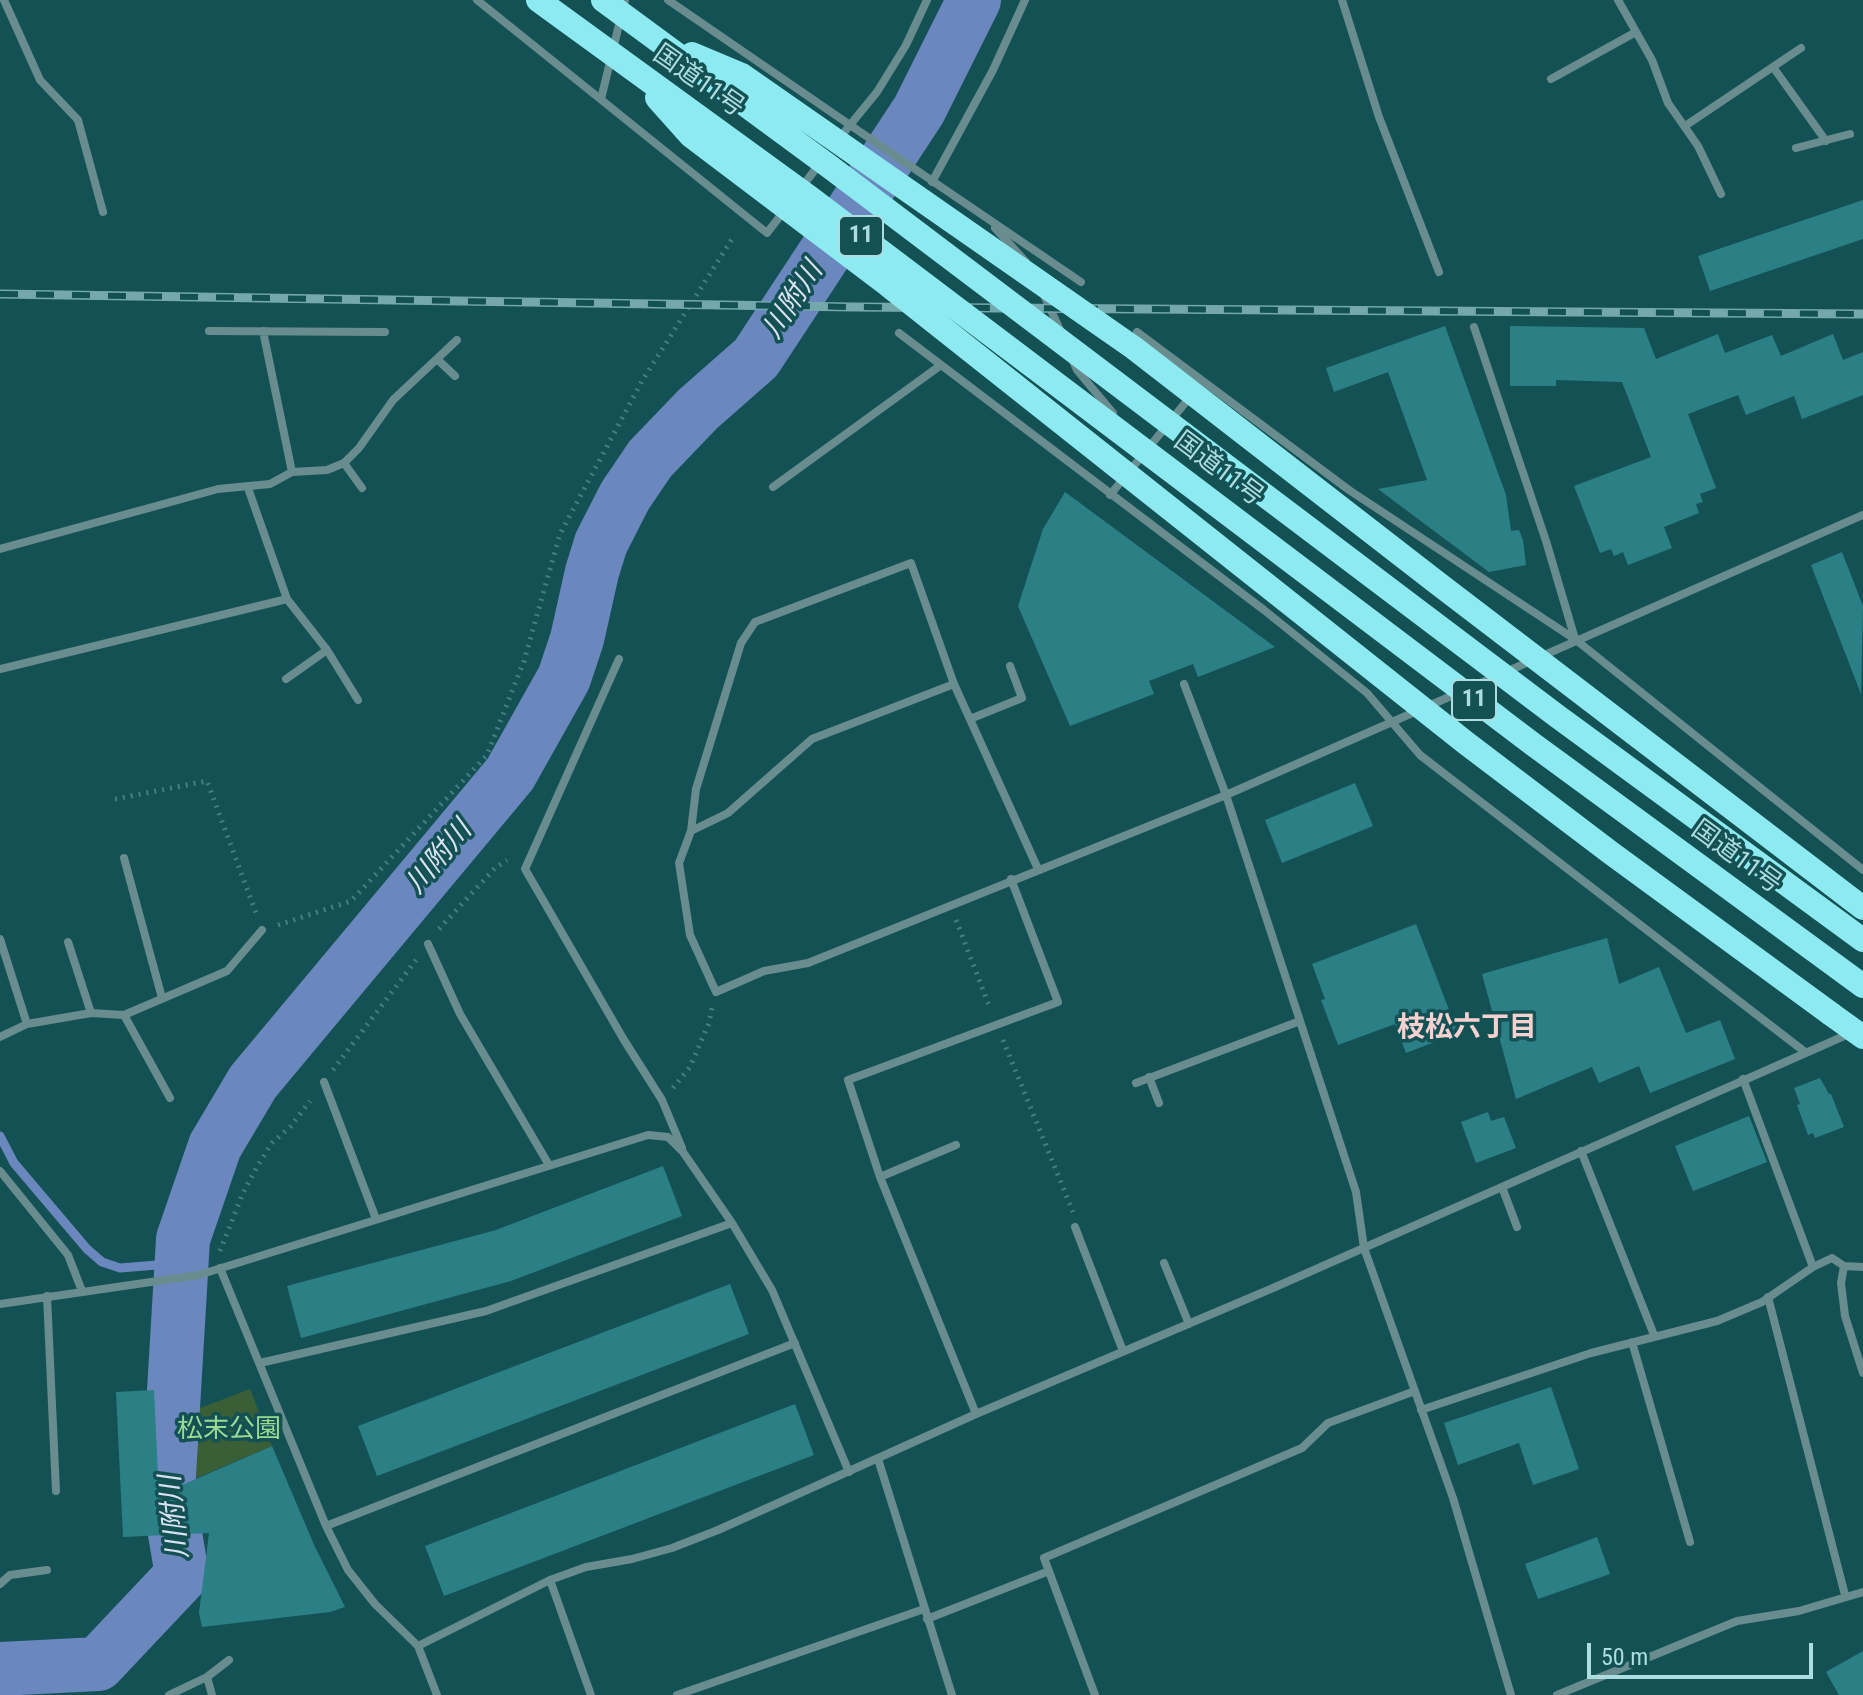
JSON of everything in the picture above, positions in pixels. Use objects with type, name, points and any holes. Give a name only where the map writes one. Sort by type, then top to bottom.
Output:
[{"type":"highway","name":"国道11号","points":[[538,0],[809,197],[1534,745],[1863,986]]},
{"type":"highway","name":"国道11号","points":[[603,0],[830,167],[1557,716],[1863,940]]},
{"type":"highway","name":"11","points":[[656,40],[742,75],[1134,348],[1863,908]]},
{"type":"highway","name":"11","points":[[630,68],[691,136],[888,285],[1466,743],[1831,1014],[1861,1032]]},
{"type":"street","points":[[4,0],[40,80],[78,120],[103,212]]},
{"type":"street","points":[[477,0],[767,233],[877,92],[906,45],[927,0]]},
{"type":"street","points":[[601,99],[625,0]]},
{"type":"street","points":[[668,0],[1081,282]]},
{"type":"street","points":[[928,179],[993,70],[1025,0]]},
{"type":"street","points":[[1342,0],[1379,117],[1439,272]]},
{"type":"street","points":[[1618,0],[1652,60],[1668,103],[1685,126],[1721,194]]},
{"type":"street","points":[[1551,79],[1636,32]]},
{"type":"street","points":[[1685,126],[1801,48]]},
{"type":"street","points":[[1773,67],[1826,141]]},
{"type":"street","points":[[1796,148],[1850,134]]},
{"type":"street","points":[[984,215],[1036,276],[1077,370],[1110,411],[1150,446]]},
{"type":"street","points":[[1474,327],[1576,640]]},
{"type":"street","points":[[209,331],[385,332]]},
{"type":"street","points":[[263,331],[292,472]]},
{"type":"street","points":[[1137,332],[1349,490],[1576,640],[1863,870]]},
{"type":"street","points":[[899,333],[1275,619],[1367,693],[1420,755],[1805,1052]]},
{"type":"street","points":[[0,549],[218,489],[270,484],[292,472],[327,470],[344,463],[359,448],[393,400],[457,340]]},
{"type":"street","points":[[437,359],[455,376]]},
{"type":"street","points":[[773,487],[941,365]]},
{"type":"street","points":[[1110,495],[1203,381]]},
{"type":"street","points":[[344,463],[362,488]]},
{"type":"street","points":[[248,488],[287,599],[327,650],[358,700]]},
{"type":"street","points":[[1038,869],[954,684],[911,563],[755,622],[741,643],[696,789],[691,831],[679,863],[690,935],[716,992],[764,971],[808,963],[1226,795],[1863,515]]},
{"type":"street","points":[[0,669],[287,599]]},
{"type":"street","points":[[286,679],[327,650]]},
{"type":"street","points":[[619,659],[525,869],[662,1100],[683,1152]]},
{"type":"street","points":[[970,719],[1022,698],[1010,666]]},
{"type":"street","points":[[691,831],[728,813],[812,739],[954,684]]},
{"type":"street","points":[[1184,684],[1226,795],[1356,1192],[1364,1248],[1453,1498],[1511,1695]]},
{"type":"street","points":[[124,858],[162,998]]},
{"type":"street","points":[[976,1414],[880,1177],[848,1080],[1058,1002],[1011,879]]},
{"type":"street","points":[[0,1037],[27,1024],[91,1013],[124,1015],[227,971],[262,930]]},
{"type":"street","points":[[0,939],[27,1024]]},
{"type":"street","points":[[68,942],[91,1013]]},
{"type":"street","points":[[428,944],[460,1014],[549,1165]]},
{"type":"street","points":[[124,1015],[170,1098]]},
{"type":"street","points":[[1136,1083],[1300,1021]]},
{"type":"street","points":[[418,1646],[550,1580],[586,1567],[672,1548],[1364,1248],[1805,1052],[1861,1032]]},
{"type":"street","points":[[1149,1077],[1159,1103]]},
{"type":"street","points":[[1743,1079],[1813,1267]]},
{"type":"street","points":[[324,1082],[376,1219]]},
{"type":"street","points":[[0,1304],[199,1275],[648,1135],[668,1137],[683,1152],[732,1223],[772,1290],[849,1472]]},
{"type":"street","points":[[880,1177],[956,1145]]},
{"type":"street","points":[[1581,1151],[1654,1335]]},
{"type":"street","points":[[0,1171],[68,1255],[82,1291]]},
{"type":"street","points":[[1502,1187],[1517,1227]]},
{"type":"street","points":[[260,1363],[486,1311],[732,1223]]},
{"type":"street","points":[[1075,1227],[1123,1351]]},
{"type":"street","points":[[1421,1410],[1654,1335],[1717,1321],[1768,1297],[1832,1258],[1844,1266],[1863,1267]]},
{"type":"street","points":[[1164,1263],[1189,1324]]},
{"type":"street","points":[[1844,1266],[1841,1283],[1845,1316],[1863,1373]]},
{"type":"street","points":[[220,1268],[326,1526],[348,1570],[375,1604],[418,1646],[437,1695]]},
{"type":"street","points":[[47,1296],[56,1491]]},
{"type":"street","points":[[1768,1297],[1845,1595]]},
{"type":"street","points":[[1632,1342],[1690,1542]]},
{"type":"street","points":[[326,1526],[795,1343]]},
{"type":"street","points":[[1095,1695],[1044,1558],[1302,1448],[1328,1423],[1415,1391]]},
{"type":"street","points":[[878,1459],[952,1695]]},
{"type":"street","points":[[0,1584],[10,1575],[47,1570]]},
{"type":"street","points":[[927,1619],[1049,1571]]},
{"type":"street","points":[[550,1580],[591,1695]]},
{"type":"street","points":[[1557,1695],[1737,1621],[1799,1611],[1863,1592]]},
{"type":"street","points":[[677,1695],[924,1609]]},
{"type":"street","points":[[169,1695],[207,1677],[229,1660]]},
{"type":"street","points":[[207,1677],[212,1695]]},
{"type":"path","points":[[115,799],[207,781],[262,930],[351,901],[487,755],[524,661],[560,534],[642,381],[732,239]]},
{"type":"path","points":[[220,1268],[223,1242],[243,1193],[272,1143],[291,1126],[451,913],[495,868],[539,841]]},
{"type":"path","points":[[950,904],[1073,1212],[1075,1227]]},
{"type":"path","points":[[662,1100],[690,1067],[709,1023],[716,992]]},
{"type":"green space","name":"松末公園","points":[[250,1389],[272,1446],[194,1479],[195,1410]]},
{"type":"building","points":[[1863,200],[1863,239],[1710,291],[1698,256]]},
{"type":"building","points":[[1445,326],[1506,495],[1511,531],[1519,530],[1523,540],[1526,565],[1489,572],[1378,489],[1427,480],[1388,372],[1334,392],[1326,368]]},
{"type":"building","points":[[1510,326],[1644,328],[1656,359],[1718,334],[1725,353],[1772,335],[1781,356],[1833,334],[1843,360],[1863,352],[1863,395],[1802,419],[1794,396],[1746,415],[1738,395],[1688,414],[1716,488],[1700,494],[1703,502],[1696,504],[1699,513],[1664,527],[1672,548],[1628,565],[1623,552],[1614,556],[1611,549],[1600,553],[1574,486],[1651,457],[1622,382],[1556,380],[1556,386],[1510,386]]},
{"type":"building","points":[[1065,492],[1275,647],[1198,677],[1193,664],[1149,681],[1154,694],[1070,726],[1018,606],[1043,529]]},
{"type":"building","points":[[1842,552],[1863,606],[1861,694],[1811,565]]},
{"type":"building","points":[[1355,783],[1373,826],[1282,863],[1265,820]]},
{"type":"building","points":[[1416,924],[1458,1033],[1406,1053],[1395,1024],[1338,1045],[1321,1000],[1325,999],[1312,964]]},
{"type":"building","points":[[1607,938],[1619,984],[1659,967],[1686,1033],[1720,1020],[1735,1059],[1650,1093],[1639,1066],[1599,1083],[1592,1067],[1516,1099],[1482,974]]},
{"type":"building","points":[[1820,1078],[1831,1094],[1844,1127],[1815,1138],[1813,1133],[1808,1135],[1794,1088]]},
{"type":"building","points":[[1488,1112],[1491,1121],[1504,1117],[1516,1148],[1476,1163],[1461,1122]]},
{"type":"building","points":[[1749,1116],[1767,1162],[1693,1191],[1675,1146]]},
{"type":"building","points":[[663,1166],[682,1216],[511,1281],[301,1338],[287,1286],[496,1230]]},
{"type":"building","points":[[730,1284],[749,1334],[377,1476],[358,1426]]},
{"type":"building","points":[[1551,1387],[1579,1469],[1533,1485],[1519,1443],[1458,1465],[1444,1423]]},
{"type":"building","points":[[154,1390],[159,1495],[272,1446],[315,1547],[345,1607],[330,1612],[202,1627],[199,1613],[209,1533],[123,1537],[116,1392]]},
{"type":"building","points":[[795,1404],[814,1455],[444,1596],[425,1546]]},
{"type":"building","points":[[1597,1537],[1610,1574],[1538,1599],[1525,1564]]},
{"type":"building","points":[[1863,1651],[1863,1695],[1839,1695],[1826,1672]]},
{"type":"waterway","name":"川附川","points":[[0,1669],[98,1664],[182,1575],[168,1492],[183,1239],[215,1146],[253,1082],[510,774],[564,678],[601,543],[625,496],[650,459],[698,409],[756,358],[919,110],[974,0]]},
{"type":"waterway","points":[[0,1136],[14,1163],[87,1249],[102,1262],[120,1268],[182,1263]]},
{"type":"railway","points":[[0,294],[853,307],[1863,314]]},
{"type":"district","name":"枝松六丁目","points":[[1467,1029]]}]
